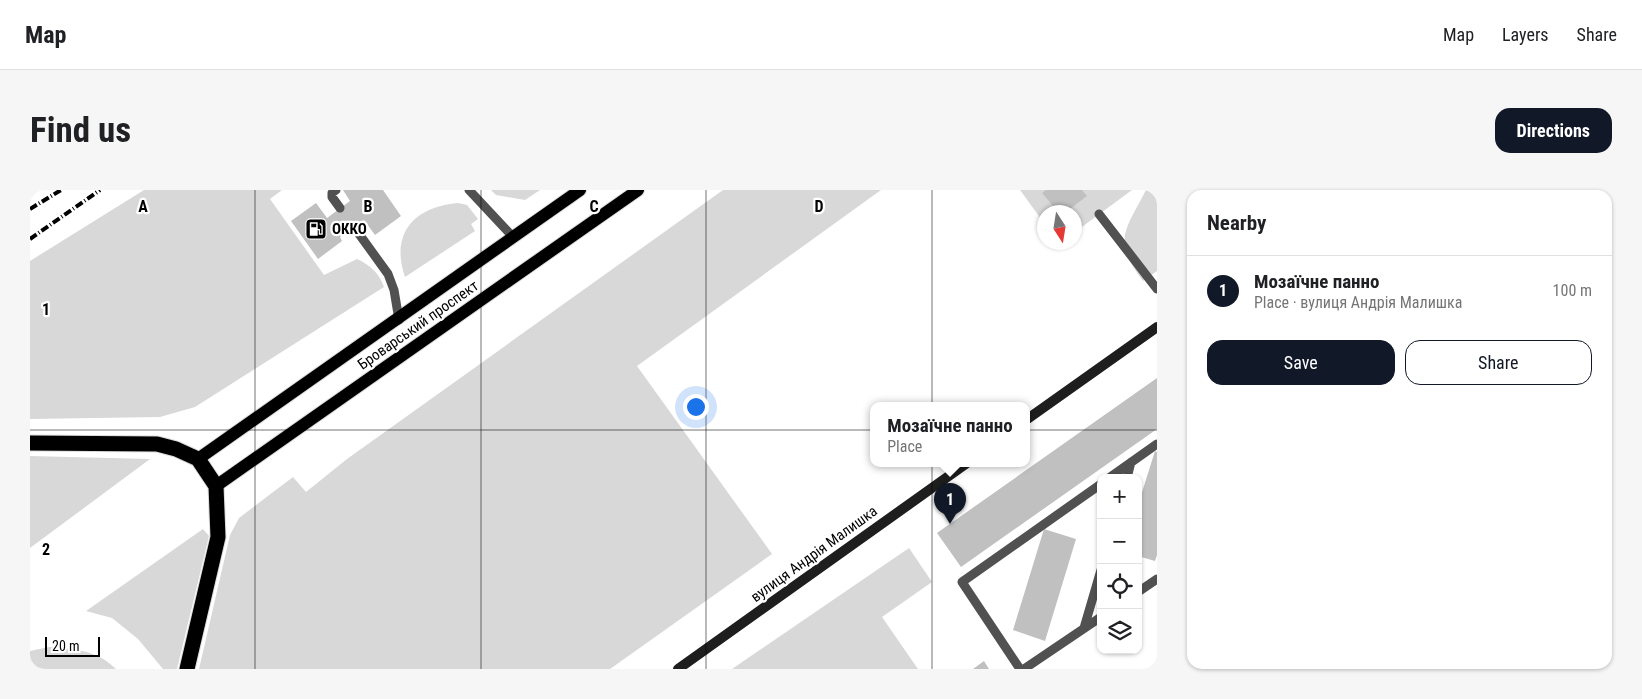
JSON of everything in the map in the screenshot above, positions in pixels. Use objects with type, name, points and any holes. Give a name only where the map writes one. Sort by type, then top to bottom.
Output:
[{"type":"highway","points":[[30,444],[157,444],[176,449],[198,459],[216,486],[218,537],[187,669]]},
{"type":"main road","name":"Броварський проспект","points":[[198,459],[399,320],[580,190]]},
{"type":"main road","name":"Броварський проспект","points":[[216,486],[638,190]]},
{"type":"street","points":[[1030,417],[1157,327]]},
{"type":"street","name":"вулиця Андрія Малишка","points":[[678,669],[961,467]]},
{"type":"lane","points":[[336,190],[332,193],[332,197],[340,208]]},
{"type":"lane","points":[[469,190],[513,237]]},
{"type":"lane","points":[[1100,214],[1157,289]]},
{"type":"lane","points":[[354,227],[388,274],[394,290],[399,320]]},
{"type":"lane","points":[[1114,474],[1157,444]]},
{"type":"lane","points":[[1128,474],[1131,462]]},
{"type":"lane","points":[[1020,669],[962,582],[1097,487]]},
{"type":"lane","points":[[1142,589],[1157,580]]},
{"type":"lane","points":[[1084,628],[1097,584]]},
{"type":"lane","points":[[1024,669],[1097,620]]},
{"type":"shaded area","points":[[144,190],[282,190],[270,199],[324,275],[357,259],[373,270],[380,278],[384,287],[195,407],[160,417],[30,419],[30,261]]},
{"type":"shaded area","points":[[491,190],[540,190],[525,200],[496,195]]},
{"type":"shaded area","points":[[723,190],[881,190],[637,366],[772,554],[610,669],[199,669],[230,535],[239,518],[293,477],[306,492],[347,459]]},
{"type":"shaded area","points":[[1020,190],[1132,190],[1082,227],[1082,205],[1037,205],[1037,213]]},
{"type":"shaded area","points":[[1146,190],[1157,190],[1157,271],[1143,281],[1127,255],[1125,236],[1132,216]]},
{"type":"shaded area","points":[[458,203],[467,205],[478,219],[471,224],[475,231],[405,277],[401,261],[401,247],[409,225],[429,210]]},
{"type":"shaded area","points":[[30,456],[150,459],[30,548]]},
{"type":"shaded area","points":[[203,529],[209,536],[177,669],[163,669],[138,639],[112,618],[86,611]]},
{"type":"shaded area","points":[[909,548],[932,582],[882,617],[918,669],[732,669]]},
{"type":"shaded area","points":[[49,647],[93,654],[116,669],[30,669],[30,651]]},
{"type":"building","points":[[343,190],[383,190],[401,216],[375,235],[364,220],[340,237],[342,241],[318,259],[291,221],[316,203],[327,218],[350,201]]},
{"type":"building","points":[[1046,190],[1082,190],[1087,196],[1075,205],[1052,205],[1042,193]]},
{"type":"building","points":[[1157,378],[1157,429],[961,567],[937,533]]},
{"type":"building","points":[[1155,451],[1157,452],[1157,555],[1155,561],[1142,557],[1142,492]]},
{"type":"building","points":[[1044,529],[1076,539],[1045,641],[1013,630]]},
{"type":"building","points":[[984,661],[989,669],[973,669]]},
{"type":"railway","points":[[30,209],[61,190]]},
{"type":"railway","points":[[30,239],[100,190]]},
{"type":"place","name":"ОККО","points":[[316,229]]},
{"type":"place","name":"Мозаїчне панно","points":[[950,524]]}]
